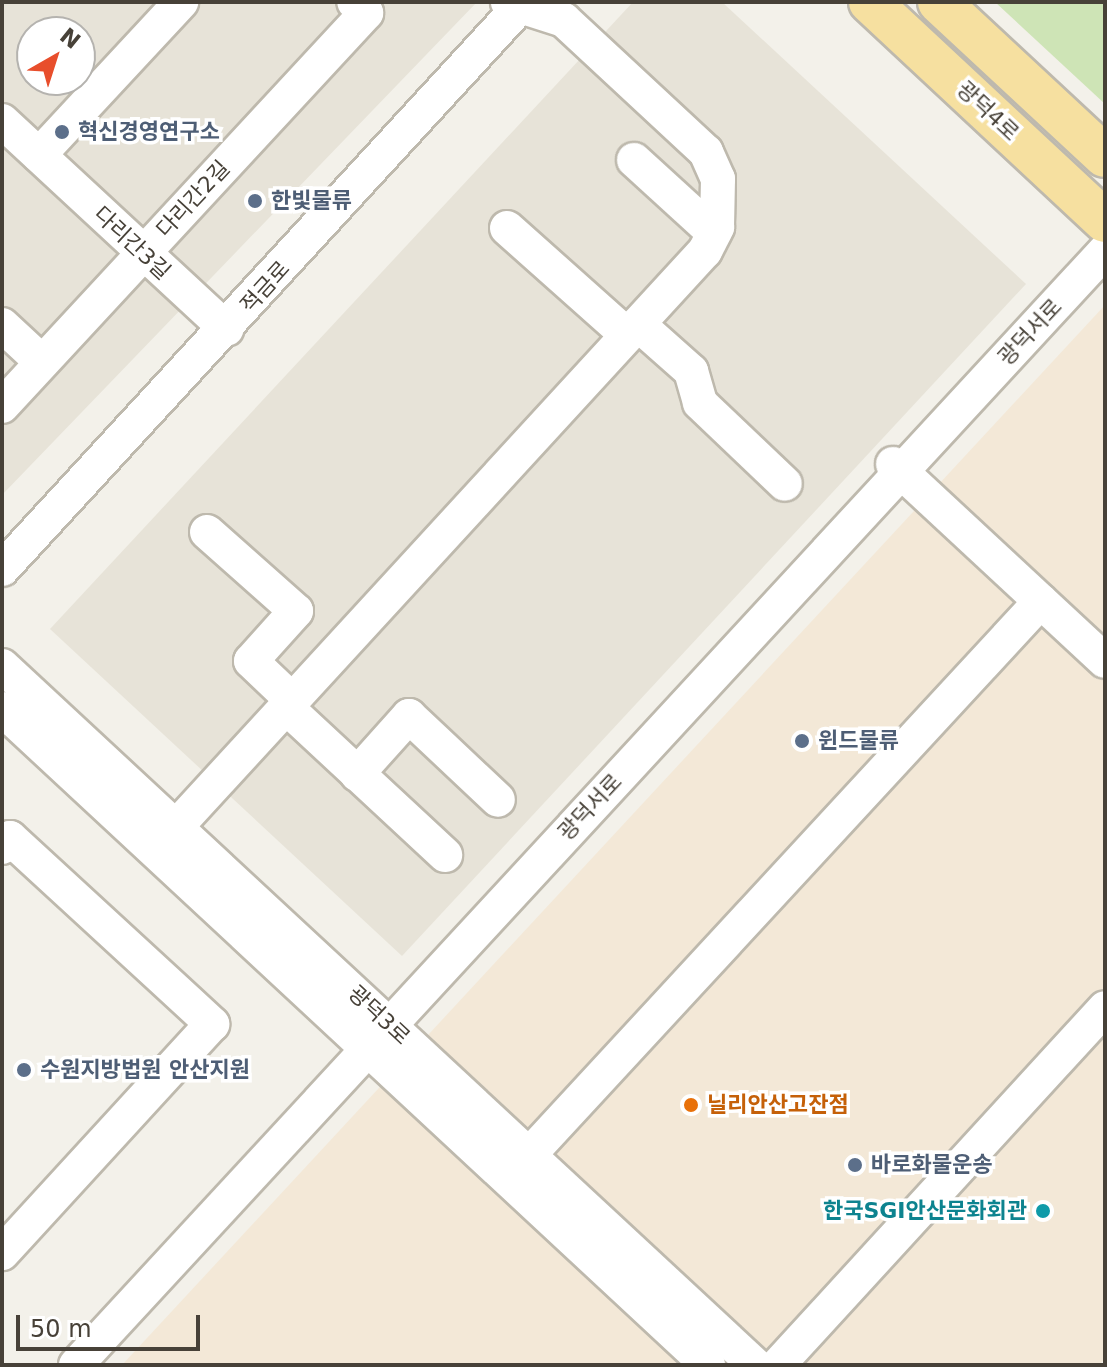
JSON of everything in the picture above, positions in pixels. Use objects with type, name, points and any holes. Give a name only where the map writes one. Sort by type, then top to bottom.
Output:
[{"type":"main road","name":"광덕4로","points":[[870,2],[1105,221]]},
{"type":"main road","points":[[939,2],[1105,156]]},
{"type":"street","points":[[39,155],[181,2]]},
{"type":"street","name":"다리간2길","points":[[2,406],[366,13],[354,2]]},
{"type":"street","points":[[176,827],[633,330],[714,233],[718,179],[706,152],[564,20],[516,5]]},
{"type":"street","name":"적금로","points":[[2,569],[227,329],[516,5]]},
{"type":"street","name":"다리간3길","points":[[2,121],[227,329]]},
{"type":"street","points":[[634,160],[714,233]]},
{"type":"street","points":[[507,228],[633,330],[691,371],[700,403],[785,484]]},
{"type":"street","name":"광덕서로","points":[[76,1365],[897,468],[1105,251]]},
{"type":"street","points":[[2,325],[42,362]]},
{"type":"street","points":[[897,468],[1105,661]]},
{"type":"street","points":[[207,532],[296,611],[251,661],[357,774],[445,855]]},
{"type":"street","points":[[529,1155],[1041,601]]},
{"type":"street","name":"광덕3로","points":[[2,666],[176,827],[378,1036],[708,1365]]},
{"type":"street","name":"광덕3로","points":[[2,709],[378,1036],[529,1155],[755,1365]]},
{"type":"street","points":[[357,774],[409,716],[498,800]]},
{"type":"street","points":[[2,847],[10,838],[212,1024],[2,1253]]},
{"type":"street","points":[[778,1365],[1105,1008]]},
{"type":"shaded area","points":[[2,2],[477,2],[2,495]]},
{"type":"shaded area","points":[[633,2],[722,2],[1026,284],[402,956],[50,629]]},
{"type":"shaded area","points":[[1105,305],[1105,1359],[1099,1365],[122,1365]]},
{"type":"green space","points":[[995,2],[1105,2],[1105,104]]},
{"type":"place","name":"혁신경영연구소","points":[[62,132]]},
{"type":"place","name":"한빛물류","points":[[255,201]]},
{"type":"place","name":"윈드물류","points":[[802,741]]},
{"type":"place","name":"수원지방법원 안산지원","points":[[24,1070]]},
{"type":"place","name":"닐리안산고잔점","points":[[691,1105]]},
{"type":"place","name":"바로화물운송","points":[[855,1165]]},
{"type":"place","name":"한국SGI안산문화회관","points":[[1043,1211]]}]
